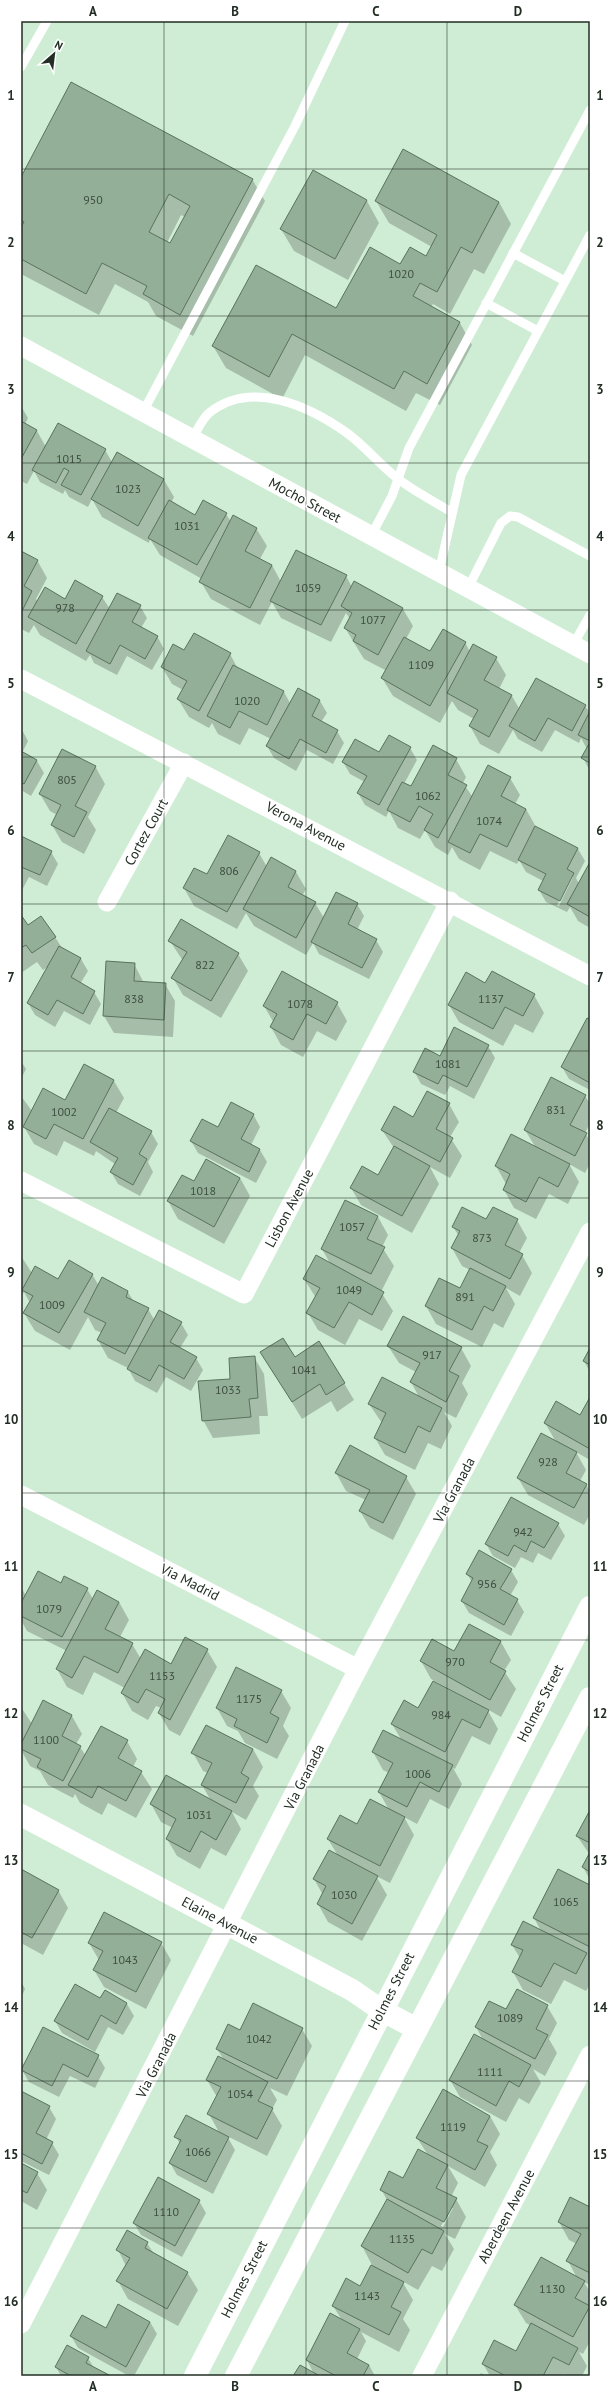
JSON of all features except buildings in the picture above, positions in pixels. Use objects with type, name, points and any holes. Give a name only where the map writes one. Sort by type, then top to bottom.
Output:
[{"type":"main road","name":"Holmes Street","points":[[195,2376],[381,2010],[590,1607]]},
{"type":"main road","points":[[236,2376],[590,1698]]},
{"type":"main road","name":"Elaine Avenue","points":[[21,1815],[352,1990],[381,2010],[416,2029]]},
{"type":"street","name":"Mocho Street","points":[[21,346],[590,654]]},
{"type":"street","name":"Verona Avenue","points":[[21,679],[590,976]]},
{"type":"street","name":"Cortez Court","points":[[107,902],[184,763]]},
{"type":"street","name":"Lisbon Avenue","points":[[21,1181],[244,1294],[450,902]]},
{"type":"street","name":"Via Granada","points":[[21,2324],[229,1924],[358,1669],[590,1232]]},
{"type":"street","name":"Via Madrid","points":[[21,1495],[358,1669]]},
{"type":"street","name":"Aberdeen Avenue","points":[[422,2376],[590,2055]]},
{"type":"lane","points":[[21,67],[47,21]]},
{"type":"lane","points":[[142,412],[295,126],[345,21]]},
{"type":"lane","points":[[371,536],[392,496],[409,448],[590,110]]},
{"type":"lane","points":[[439,572],[461,475],[590,235]]},
{"type":"lane","points":[[513,253],[565,281]]},
{"type":"lane","points":[[486,303],[538,331]]},
{"type":"lane","points":[[192,439],[209,414],[231,402],[249,396],[270,398],[303,408],[347,434],[398,479],[452,512]]},
{"type":"lane","points":[[468,588],[502,523],[510,516],[518,518],[590,556]]},
{"type":"lane","points":[[573,645],[590,615]]}]
